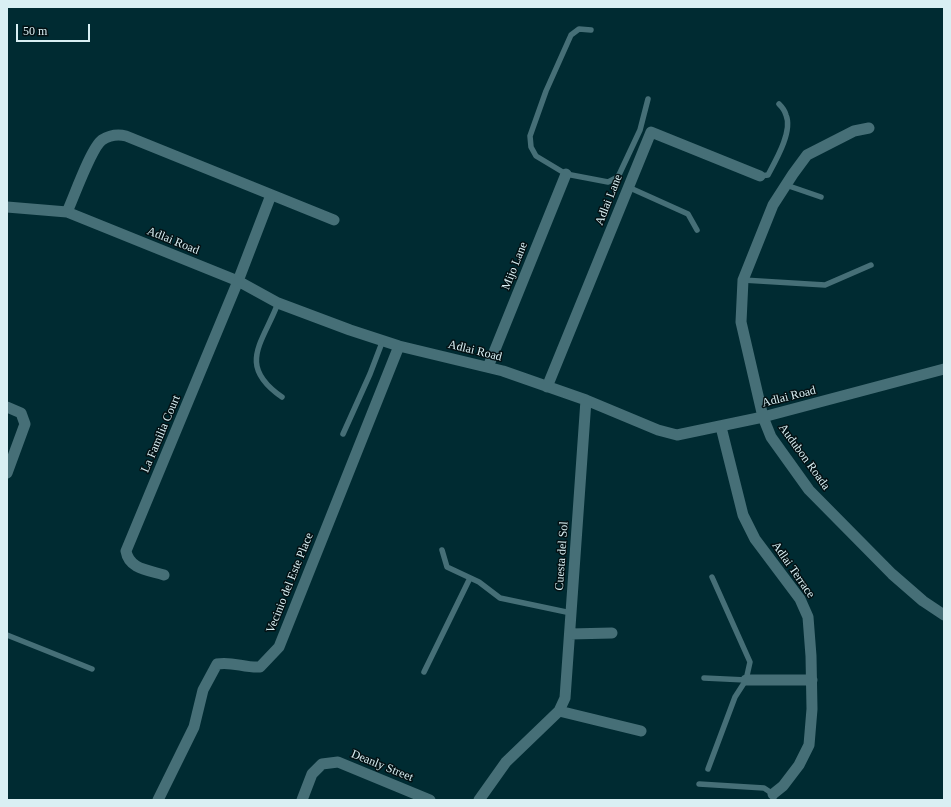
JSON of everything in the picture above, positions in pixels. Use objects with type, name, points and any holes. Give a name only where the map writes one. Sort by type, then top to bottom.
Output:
[{"type":"street","name":"Audubon Roada","points":[[869,128],[854,131],[807,154],[786,185],[773,205],[743,280],[741,322],[763,417],[771,437],[809,490],[892,574],[923,602],[944,615]]},
{"type":"street","name":"Adlai Lane","points":[[547,387],[651,132],[760,176]]},
{"type":"street","points":[[67,212],[95,147],[103,139],[117,135],[126,136],[334,220]]},
{"type":"street","name":"Mijo Lane","points":[[488,367],[566,174]]},
{"type":"street","points":[[238,281],[271,194]]},
{"type":"street","name":"Adlai Road","points":[[7,207],[67,212],[238,281],[278,303],[399,346],[488,367],[586,400],[658,430],[677,435],[763,417],[944,369]]},
{"type":"street","name":"La Familia Court","points":[[164,575],[131,565],[127,558],[126,551],[238,281]]},
{"type":"street","name":"Vecinio del Este Place","points":[[158,800],[194,727],[203,690],[217,664],[228,662],[247,668],[260,667],[279,646],[399,346]]},
{"type":"street","name":"Cuesta del Sol","points":[[479,800],[506,762],[559,711],[565,698],[586,400]]},
{"type":"street","points":[[7,407],[21,414],[25,424],[7,473]]},
{"type":"street","name":"Adlai Terrace","points":[[721,427],[743,515],[755,539],[800,599],[808,617],[812,680],[812,723],[809,745],[799,765],[774,797]]},
{"type":"street","points":[[570,634],[612,633]]},
{"type":"street","points":[[746,680],[812,680]]},
{"type":"street","points":[[559,711],[641,731]]},
{"type":"street","name":"Deanly Street","points":[[302,800],[312,774],[322,764],[338,762],[430,800]]},
{"type":"lane","points":[[591,30],[579,30],[571,35],[568,40],[546,91],[530,136],[531,147],[536,156],[566,174],[608,182],[618,177],[640,130],[648,99]]},
{"type":"lane","points":[[760,176],[768,175],[782,145],[788,126],[786,115],[779,104]]},
{"type":"lane","points":[[786,185],[821,197]]},
{"type":"lane","points":[[628,187],[688,214],[697,230]]},
{"type":"lane","points":[[743,280],[825,284],[871,265]]},
{"type":"lane","points":[[278,303],[260,341],[256,362],[264,384],[282,398]]},
{"type":"lane","points":[[343,434],[370,374],[382,340]]},
{"type":"lane","points":[[442,550],[447,567],[470,578],[500,598],[571,613]]},
{"type":"lane","points":[[708,769],[735,697],[746,680],[750,662],[712,577]]},
{"type":"lane","points":[[424,672],[470,578]]},
{"type":"lane","points":[[7,635],[92,669]]},
{"type":"lane","points":[[704,678],[746,680]]},
{"type":"lane","points":[[699,784],[764,788],[774,797]]}]
